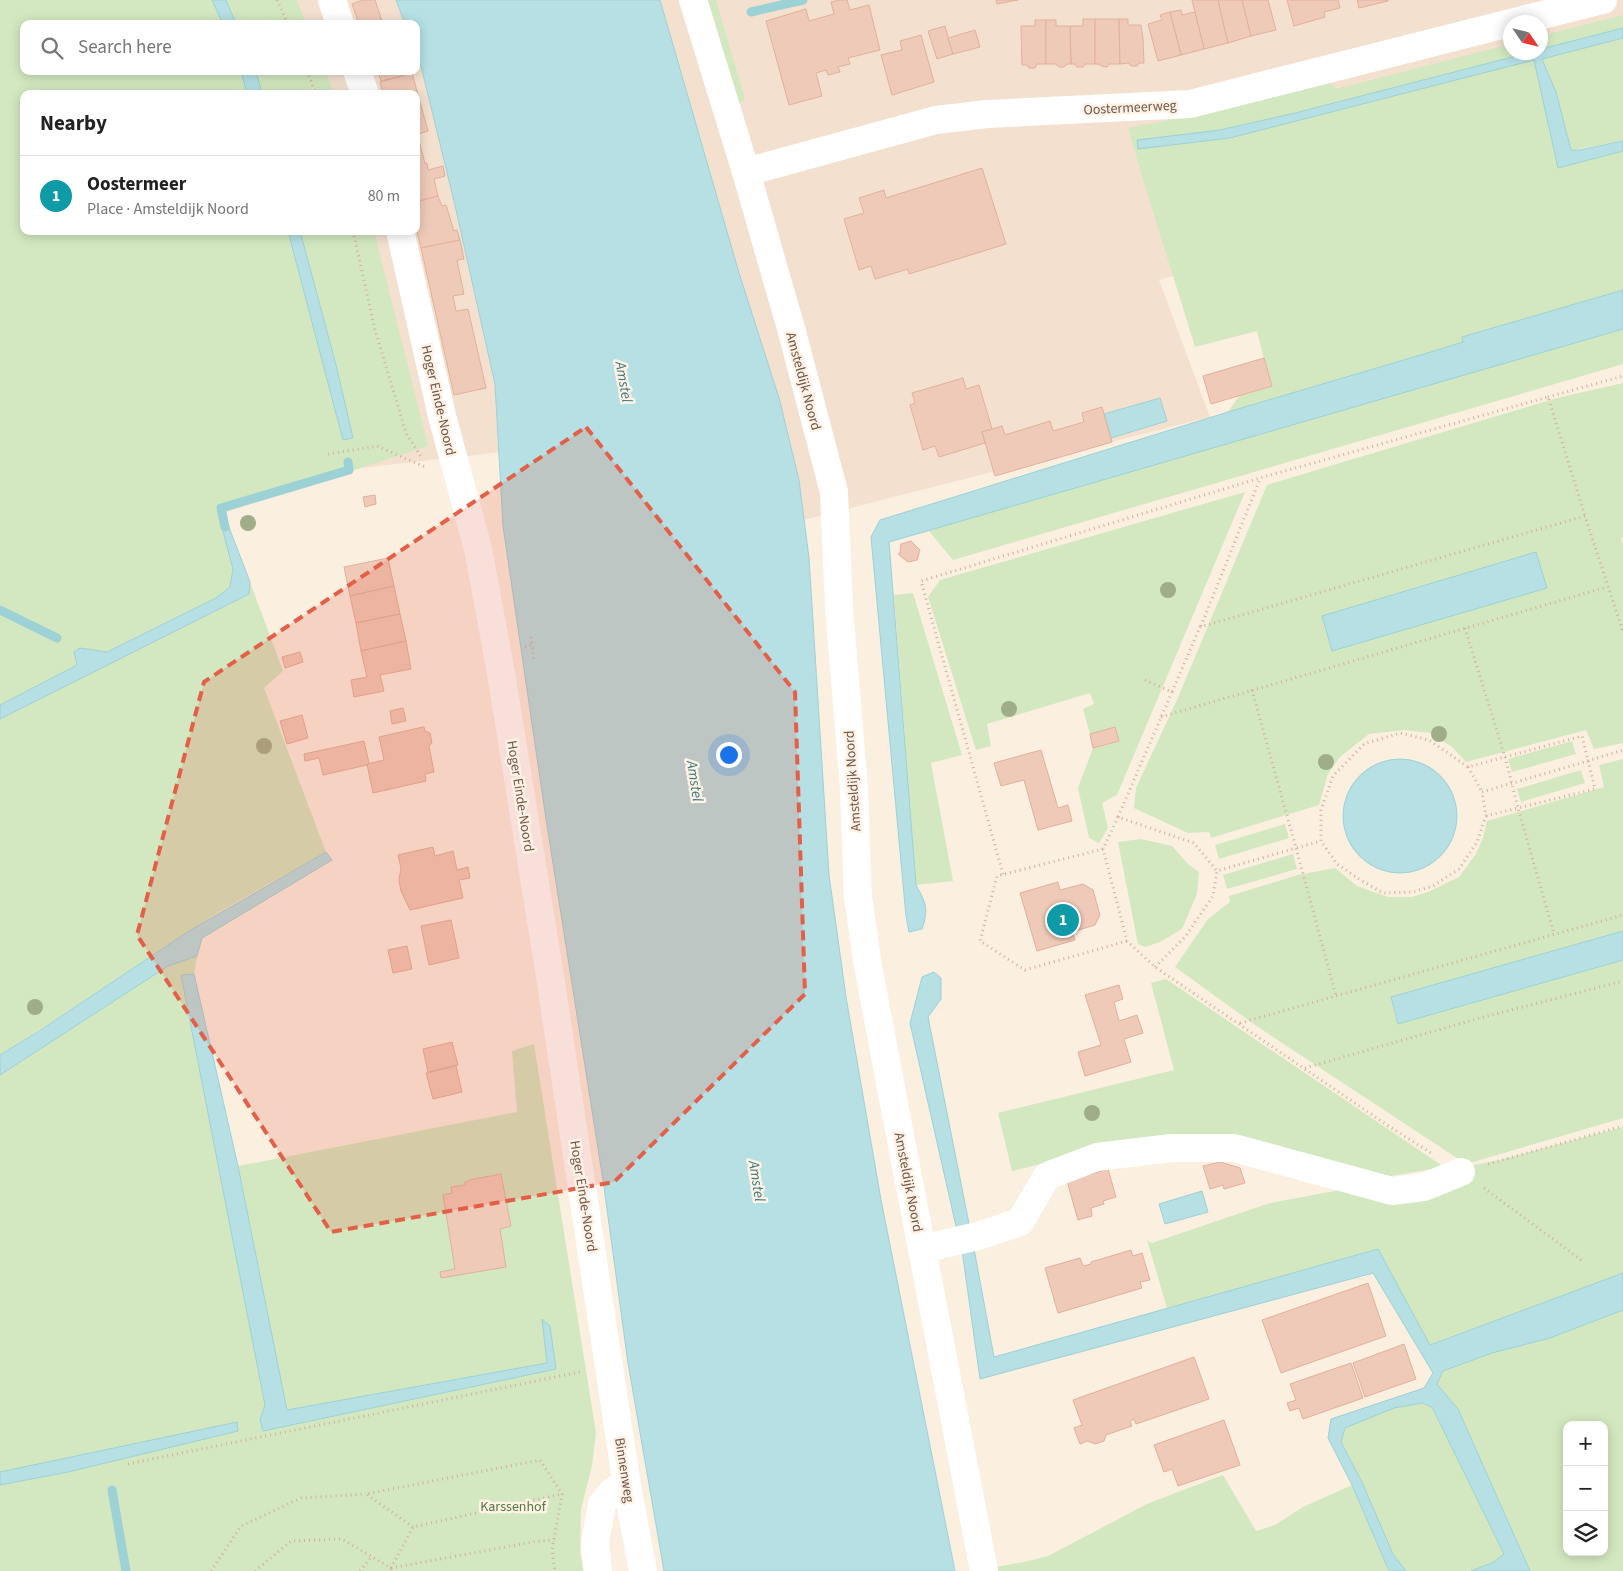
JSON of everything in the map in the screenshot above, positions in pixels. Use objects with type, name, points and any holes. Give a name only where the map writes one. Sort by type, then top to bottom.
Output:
[{"type":"street","points":[[332,0],[339,20]]},
{"type":"street","name":"Amsteldijk Noord","points":[[693,0],[746,172],[792,332],[834,492],[840,608],[854,789],[858,897],[868,966],[984,1571]]},
{"type":"street","name":"Oostermeerweg","points":[[1530,15],[1549,7],[1603,0]]},
{"type":"street","name":"Oostermeerweg","points":[[746,172],[936,120],[987,114],[1190,104],[1503,25]]},
{"type":"street","points":[[358,75],[364,90]]},
{"type":"street","name":"Hoger Einde-Noord","points":[[401,235],[444,424],[478,549],[499,657],[549,970],[609,1368]]},
{"type":"street","points":[[922,1250],[966,1239],[1020,1222],[1047,1176],[1097,1158],[1171,1148],[1234,1148],[1392,1191],[1424,1187],[1461,1172]]},
{"type":"street","name":"Binnenweg","points":[[609,1368],[627,1486],[643,1571]]},
{"type":"street","points":[[598,1571],[595,1543],[602,1504],[614,1490],[627,1486]]},
{"type":"path","points":[[277,0],[286,20]]},
{"type":"path","points":[[309,75],[314,90]]},
{"type":"path","points":[[354,235],[375,330],[406,433],[427,468]]},
{"type":"path","points":[[1003,874],[921,581],[1260,478],[1623,376]]},
{"type":"path","points":[[1548,397],[1584,516],[1623,632]]},
{"type":"path","points":[[1260,478],[1200,627],[1103,849],[1127,942],[1155,967],[1240,1023],[1390,1127],[1461,1172],[1584,1262]]},
{"type":"path","points":[[1200,627],[1584,516]]},
{"type":"path","points":[[1161,717],[1607,587]]},
{"type":"path","points":[[1465,628],[1505,757],[1554,934]]},
{"type":"path","points":[[531,637],[532,645]]},
{"type":"path","points":[[1145,680],[1172,692]]},
{"type":"path","points":[[1252,690],[1336,996]]},
{"type":"path","points":[[1400,733],[1429,740],[1468,766],[1482,792],[1486,816],[1477,842],[1459,869],[1433,886],[1413,892],[1383,893],[1337,864],[1321,841],[1321,810],[1333,776],[1364,744],[1400,733]]},
{"type":"path","points":[[1468,766],[1582,736],[1595,789],[1486,816]]},
{"type":"path","points":[[1482,792],[1623,750]]},
{"type":"path","points":[[1118,817],[1194,843],[1218,871]]},
{"type":"path","points":[[1218,871],[1321,841]]},
{"type":"path","points":[[1103,849],[997,876],[980,941],[1025,970],[1127,942]]},
{"type":"path","points":[[1155,967],[1185,937],[1212,896],[1218,871]]},
{"type":"path","points":[[1240,1023],[1623,915]]},
{"type":"path","points":[[1305,1068],[1480,1018],[1623,981]]},
{"type":"path","points":[[1461,1172],[1623,1126]]},
{"type":"path","points":[[128,1464],[594,1369],[609,1368]]},
{"type":"path","points":[[212,1571],[241,1526],[301,1498],[366,1494],[540,1460],[562,1494],[552,1550],[556,1571]]},
{"type":"path","points":[[366,1494],[413,1527],[562,1494]]},
{"type":"path","points":[[391,1570],[413,1527]]},
{"type":"path","points":[[256,1571],[291,1540],[342,1539],[391,1570],[538,1541],[554,1540]]},
{"type":"path","points":[[360,1571],[372,1557]]},
{"type":"highlighted area","points":[[586,427],[795,692],[805,994],[614,1182],[331,1232],[137,935],[204,682]]},
{"type":"shaded area","points":[[226,0],[1623,0],[1623,39],[1341,229],[1159,280],[1210,417],[736,537],[554,446],[361,468],[301,235],[420,235],[420,90],[261,90],[257,75],[420,75],[420,20],[234,20]]},
{"type":"green space","points":[[0,0],[212,0],[221,20],[20,20],[20,75],[242,75],[246,90],[20,90],[20,235],[289,235],[343,439],[353,438],[336,365],[301,235],[375,235],[428,446],[223,513],[227,522],[221,525],[233,569],[230,587],[216,598],[107,652],[80,648],[77,665],[0,705]]},
{"type":"green space","points":[[226,0],[297,0],[304,20],[234,20]]},
{"type":"green space","points":[[708,0],[716,0],[745,99],[738,105]]},
{"type":"green space","points":[[1623,15],[1623,28],[1548,47],[1548,34]]},
{"type":"green space","points":[[1623,38],[1623,141],[1571,150],[1556,92],[1543,60],[1548,60],[1548,57]]},
{"type":"green space","points":[[1503,46],[1503,59],[1295,113],[1220,130],[1137,140],[1138,148],[1230,138],[1534,60],[1558,168],[1623,151],[1623,290],[1462,337],[1463,342],[1228,412],[1264,359],[1257,331],[1195,347],[1128,128],[1190,116],[1329,82],[1336,89]]},
{"type":"green space","points":[[257,75],[327,75],[332,90],[261,90]]},
{"type":"green space","points":[[1623,329],[1623,364],[953,560],[928,530]]},
{"type":"green space","points":[[1623,383],[1623,537],[1621,538],[1623,545],[1623,743],[1594,749],[1586,730],[1466,762],[1452,747],[1430,733],[1404,730],[1369,734],[1340,757],[1328,774],[1319,805],[1211,838],[1209,832],[1188,833],[1134,808],[1136,788],[1177,700],[1267,485],[1557,398]]},
{"type":"green space","points":[[1245,492],[1117,795],[1102,803],[1108,828],[1099,843],[1089,838],[1078,788],[1093,748],[1119,741],[1115,727],[1090,734],[1083,709],[1094,704],[1090,693],[987,724],[991,746],[976,750],[928,597],[940,580]]},
{"type":"green space","points":[[250,582],[283,671],[264,688],[326,852],[205,921],[0,1055],[0,719],[248,594]]},
{"type":"green space","points":[[913,593],[962,755],[931,763],[953,881],[916,885],[894,595]]},
{"type":"green space","points":[[1572,741],[1576,754],[1512,772],[1508,759]]},
{"type":"green space","points":[[1623,759],[1623,931],[1391,998],[1398,1024],[1623,960],[1623,1118],[1466,1164],[1258,1027],[1175,967],[1208,919],[1230,902],[1229,896],[1298,875],[1335,868],[1357,886],[1388,897],[1412,897],[1428,892],[1459,877],[1476,854],[1483,838],[1487,821],[1604,787],[1599,765]]},
{"type":"green space","points":[[1581,770],[1585,783],[1521,802],[1517,789]]},
{"type":"green space","points":[[1285,824],[1289,838],[1219,859],[1215,845]]},
{"type":"green space","points":[[1141,839],[1172,846],[1188,864],[1199,872],[1197,894],[1182,929],[1160,942],[1145,947],[1138,944],[1118,842]]},
{"type":"green space","points":[[1293,854],[1297,869],[1227,889],[1223,875]]},
{"type":"green space","name":"Karssenhof","points":[[197,956],[194,974],[181,976],[265,1405],[260,1420],[263,1431],[556,1369],[542,1320],[548,1363],[287,1411],[238,1166],[517,1112],[512,1051],[534,1044],[596,1433],[592,1466],[581,1509],[580,1551],[583,1571],[0,1571],[0,1485],[68,1472],[237,1431],[75,1457],[0,1472],[0,1075],[168,966]]},
{"type":"green space","points":[[1166,979],[1444,1167],[1379,1178],[1110,1147],[1012,1171],[998,1113],[1174,1070],[1151,983]]},
{"type":"green space","points":[[1623,1127],[1623,1273],[1429,1345],[1378,1249],[1167,1308],[1147,1240],[1152,1243],[1270,1203],[1500,1160]]},
{"type":"green space","points":[[1623,1310],[1623,1571],[1530,1571],[1458,1409],[1437,1384],[1443,1371],[1492,1353],[1550,1338]]},
{"type":"green space","points":[[1422,1403],[1432,1407],[1504,1554],[1494,1562],[1471,1571],[1406,1571],[1393,1554],[1362,1482],[1341,1442],[1345,1428],[1394,1408]]},
{"type":"green space","points":[[1223,1475],[1256,1531],[1275,1525],[1303,1507],[1352,1485],[1390,1571],[997,1571],[996,1567],[1048,1556],[1149,1503]]},
{"type":"water","points":[[212,0],[226,0],[234,20],[221,20]]},
{"type":"water","name":"Amstel","points":[[396,0],[660,0],[739,273],[779,398],[799,480],[809,558],[829,875],[846,997],[881,1200],[955,1571],[664,1571],[628,1363],[603,1180],[546,819],[503,526],[495,384],[454,201],[420,64],[420,20],[404,20]]},
{"type":"water","points":[[1623,28],[1623,38],[1548,57],[1548,47]]},
{"type":"water","points":[[1503,59],[1534,60],[1230,138],[1138,149],[1137,140],[1220,130],[1295,113]]},
{"type":"water","points":[[1534,60],[1542,60],[1556,92],[1571,150],[1623,141],[1623,151],[1558,168]]},
{"type":"water","points":[[242,75],[257,75],[261,90],[246,90]]},
{"type":"water","points":[[289,235],[301,235],[336,365],[353,438],[343,440]]},
{"type":"water","points":[[1623,290],[1623,329],[889,542],[916,885],[926,911],[922,929],[909,932],[871,537],[880,520],[1228,412],[1463,342],[1462,337]]},
{"type":"water","points":[[1160,398],[1167,421],[1111,438],[1104,414]]},
{"type":"water","points":[[227,522],[250,582],[249,594],[0,719],[0,705],[77,665],[74,652],[80,648],[107,652],[216,598],[230,587],[233,569],[221,524]]},
{"type":"water","points":[[1536,552],[1547,588],[1332,651],[1322,616]]},
{"type":"water","points":[[1400,759],[1422,763],[1441,775],[1453,794],[1457,816],[1453,838],[1441,857],[1422,869],[1400,873],[1378,869],[1359,857],[1347,838],[1343,816],[1347,794],[1359,775],[1378,763]]},
{"type":"water","points":[[326,852],[332,860],[202,938],[197,956],[168,966],[0,1075],[0,1055],[189,931]]},
{"type":"water","points":[[1623,931],[1623,960],[1398,1024],[1391,997]]},
{"type":"water","points":[[934,972],[941,978],[941,999],[928,1017],[994,1357],[1378,1249],[1430,1345],[1623,1273],[1623,1310],[1550,1338],[1492,1353],[1443,1371],[1437,1384],[1458,1409],[1530,1571],[1471,1571],[1494,1562],[1504,1554],[1432,1407],[1422,1403],[1394,1408],[1345,1428],[1341,1442],[1362,1482],[1393,1554],[1406,1571],[1390,1571],[1386,1564],[1352,1485],[1328,1438],[1331,1419],[1424,1388],[1433,1373],[1373,1273],[980,1379],[963,1257],[910,1023],[922,977]]},
{"type":"water","points":[[194,974],[238,1166],[287,1410],[547,1363],[542,1319],[550,1326],[556,1369],[263,1431],[260,1420],[265,1405],[181,975]]},
{"type":"water","points":[[1202,1191],[1208,1212],[1165,1224],[1159,1204]]},
{"type":"water","points":[[237,1422],[238,1431],[68,1472],[0,1485],[0,1472]]},
{"type":"building","points":[[363,0],[375,0],[382,20],[358,20],[352,4]]},
{"type":"building","points":[[847,0],[850,10],[869,5],[880,50],[848,58],[850,64],[838,67],[840,72],[828,75],[826,70],[816,73],[822,96],[789,105],[766,21],[806,9],[809,21],[834,14],[831,2]]},
{"type":"building","points":[[996,0],[1018,0],[997,4]]},
{"type":"building","points":[[1192,0],[1218,0],[1228,43],[1204,49]]},
{"type":"building","points":[[1218,0],[1242,0],[1251,36],[1228,43]]},
{"type":"building","points":[[1242,0],[1268,0],[1276,30],[1251,36]]},
{"type":"building","points":[[1287,0],[1338,0],[1340,8],[1324,12],[1325,17],[1294,26]]},
{"type":"building","points":[[1357,0],[1388,0],[1388,1],[1359,8]]},
{"type":"building","points":[[1181,10],[1182,15],[1195,12],[1204,49],[1181,55],[1170,12]]},
{"type":"building","points":[[1170,12],[1181,55],[1158,61],[1148,24],[1162,20],[1160,15]]},
{"type":"building","points":[[1083,19],[1095,19],[1095,64],[1085,64],[1083,67],[1077,67],[1075,64],[1071,64],[1070,26],[1083,26]]},
{"type":"building","points":[[1095,19],[1119,19],[1120,64],[1109,64],[1107,67],[1095,64]]},
{"type":"building","points":[[1119,19],[1128,19],[1128,25],[1141,25],[1144,63],[1139,63],[1137,66],[1131,66],[1128,63],[1120,64]]},
{"type":"building","points":[[1035,20],[1046,20],[1046,64],[1037,64],[1035,68],[1029,68],[1027,65],[1022,65],[1021,26],[1035,26]]},
{"type":"building","points":[[1046,20],[1056,20],[1056,26],[1070,26],[1071,64],[1059,67],[1056,64],[1046,64]]},
{"type":"building","points":[[945,26],[953,54],[937,59],[928,31]]},
{"type":"building","points":[[975,30],[980,47],[953,54],[948,38]]},
{"type":"building","points":[[921,35],[934,82],[892,95],[881,55],[902,50],[900,41]]},
{"type":"building","points":[[379,75],[406,75],[381,81]]},
{"type":"building","points":[[405,75],[413,75],[417,90],[382,90],[380,82]]},
{"type":"building","points":[[420,102],[428,131],[420,134]]},
{"type":"building","points":[[420,144],[428,170],[443,166],[445,176],[434,179],[438,196],[420,201]]},
{"type":"building","points":[[982,168],[1006,244],[909,274],[908,269],[875,279],[871,266],[859,270],[844,219],[864,213],[859,198],[884,190],[886,198]]},
{"type":"building","points":[[438,196],[442,206],[446,205],[454,231],[457,230],[460,240],[421,248],[418,235],[420,235],[420,201]]},
{"type":"building","points":[[460,240],[464,259],[457,260],[464,294],[453,296],[456,311],[468,309],[486,388],[454,395],[421,248]]},
{"type":"building","points":[[1264,358],[1272,386],[1211,404],[1203,376]]},
{"type":"building","points":[[963,378],[966,389],[979,385],[992,429],[982,432],[985,443],[939,457],[935,446],[923,450],[910,405],[915,403],[912,393]]},
{"type":"building","points":[[1102,407],[1112,442],[995,476],[982,432],[1002,426],[1005,435],[1050,421],[1053,431],[1084,422],[1082,413]]},
{"type":"building","points":[[375,495],[376,504],[365,507],[363,497]]},
{"type":"building","points":[[911,541],[920,550],[917,560],[908,562],[899,553],[901,544]]},
{"type":"building","points":[[388,558],[394,586],[350,596],[344,567]]},
{"type":"building","points":[[394,586],[400,614],[356,623],[350,596]]},
{"type":"building","points":[[400,614],[406,641],[361,651],[356,623]]},
{"type":"building","points":[[406,641],[411,669],[380,675],[384,691],[354,697],[351,680],[367,677],[361,651]]},
{"type":"building","points":[[300,652],[303,662],[285,668],[282,657]]},
{"type":"building","points":[[403,708],[406,721],[392,724],[390,711]]},
{"type":"building","points":[[302,715],[308,738],[287,744],[280,721]]},
{"type":"building","points":[[424,727],[425,731],[430,733],[432,743],[429,746],[434,772],[425,774],[426,781],[373,793],[367,764],[384,760],[379,737]]},
{"type":"building","points":[[1115,727],[1119,741],[1093,748],[1090,734]]},
{"type":"building","points":[[364,741],[369,763],[367,765],[323,775],[319,758],[305,761],[304,754]]},
{"type":"building","points":[[1041,750],[1058,808],[1068,805],[1072,821],[1038,830],[1024,780],[1001,786],[994,763]]},
{"type":"building","points":[[433,847],[435,856],[453,851],[457,870],[468,867],[470,878],[459,880],[463,898],[410,910],[401,891],[399,880],[401,868],[398,855]]},
{"type":"building","points":[[1058,882],[1060,890],[1083,884],[1093,890],[1100,915],[1095,925],[1072,932],[1075,940],[1037,951],[1020,893]]},
{"type":"building","points":[[451,920],[459,958],[429,965],[421,926]]},
{"type":"building","points":[[407,946],[412,969],[393,973],[388,950]]},
{"type":"building","points":[[1119,985],[1123,999],[1114,1002],[1119,1021],[1137,1015],[1143,1033],[1124,1039],[1131,1062],[1085,1076],[1078,1052],[1101,1045],[1085,995]]},
{"type":"building","points":[[452,1042],[458,1065],[428,1072],[423,1049]]},
{"type":"building","points":[[456,1066],[462,1092],[433,1099],[426,1073]]},
{"type":"building","points":[[1220,1162],[1240,1168],[1245,1183],[1224,1189],[1223,1185],[1210,1189],[1203,1166]]},
{"type":"building","points":[[1108,1169],[1116,1197],[1103,1201],[1104,1204],[1091,1208],[1092,1216],[1078,1220],[1067,1181]]},
{"type":"building","points":[[501,1174],[511,1226],[500,1229],[506,1267],[441,1278],[440,1272],[455,1269],[443,1195],[452,1193],[451,1187],[465,1185],[465,1182],[469,1180]]},
{"type":"building","points":[[1131,1250],[1133,1256],[1142,1253],[1150,1280],[1140,1282],[1142,1288],[1058,1313],[1045,1268],[1080,1258],[1083,1266]]},
{"type":"building","points":[[1368,1283],[1386,1336],[1281,1373],[1262,1320]]},
{"type":"building","points":[[1404,1344],[1416,1379],[1365,1397],[1353,1363]]},
{"type":"building","points":[[1194,1357],[1209,1399],[1136,1424],[1134,1419],[1130,1421],[1132,1426],[1106,1435],[1104,1441],[1095,1444],[1087,1441],[1080,1444],[1074,1428],[1082,1425],[1073,1400]]},
{"type":"building","points":[[1351,1363],[1363,1398],[1303,1419],[1299,1408],[1290,1411],[1287,1403],[1296,1400],[1290,1384]]},
{"type":"building","points":[[1224,1420],[1240,1465],[1178,1486],[1172,1469],[1164,1472],[1154,1445]]},
{"type":"waterway","points":[[751,12],[803,0]]},
{"type":"waterway","points":[[225,527],[221,508],[349,470],[348,462]]},
{"type":"waterway","points":[[0,610],[57,638]]},
{"type":"waterway","points":[[112,1490],[126,1571]]},
{"type":"place","name":"Oostermeer","points":[[1063,920]]}]
